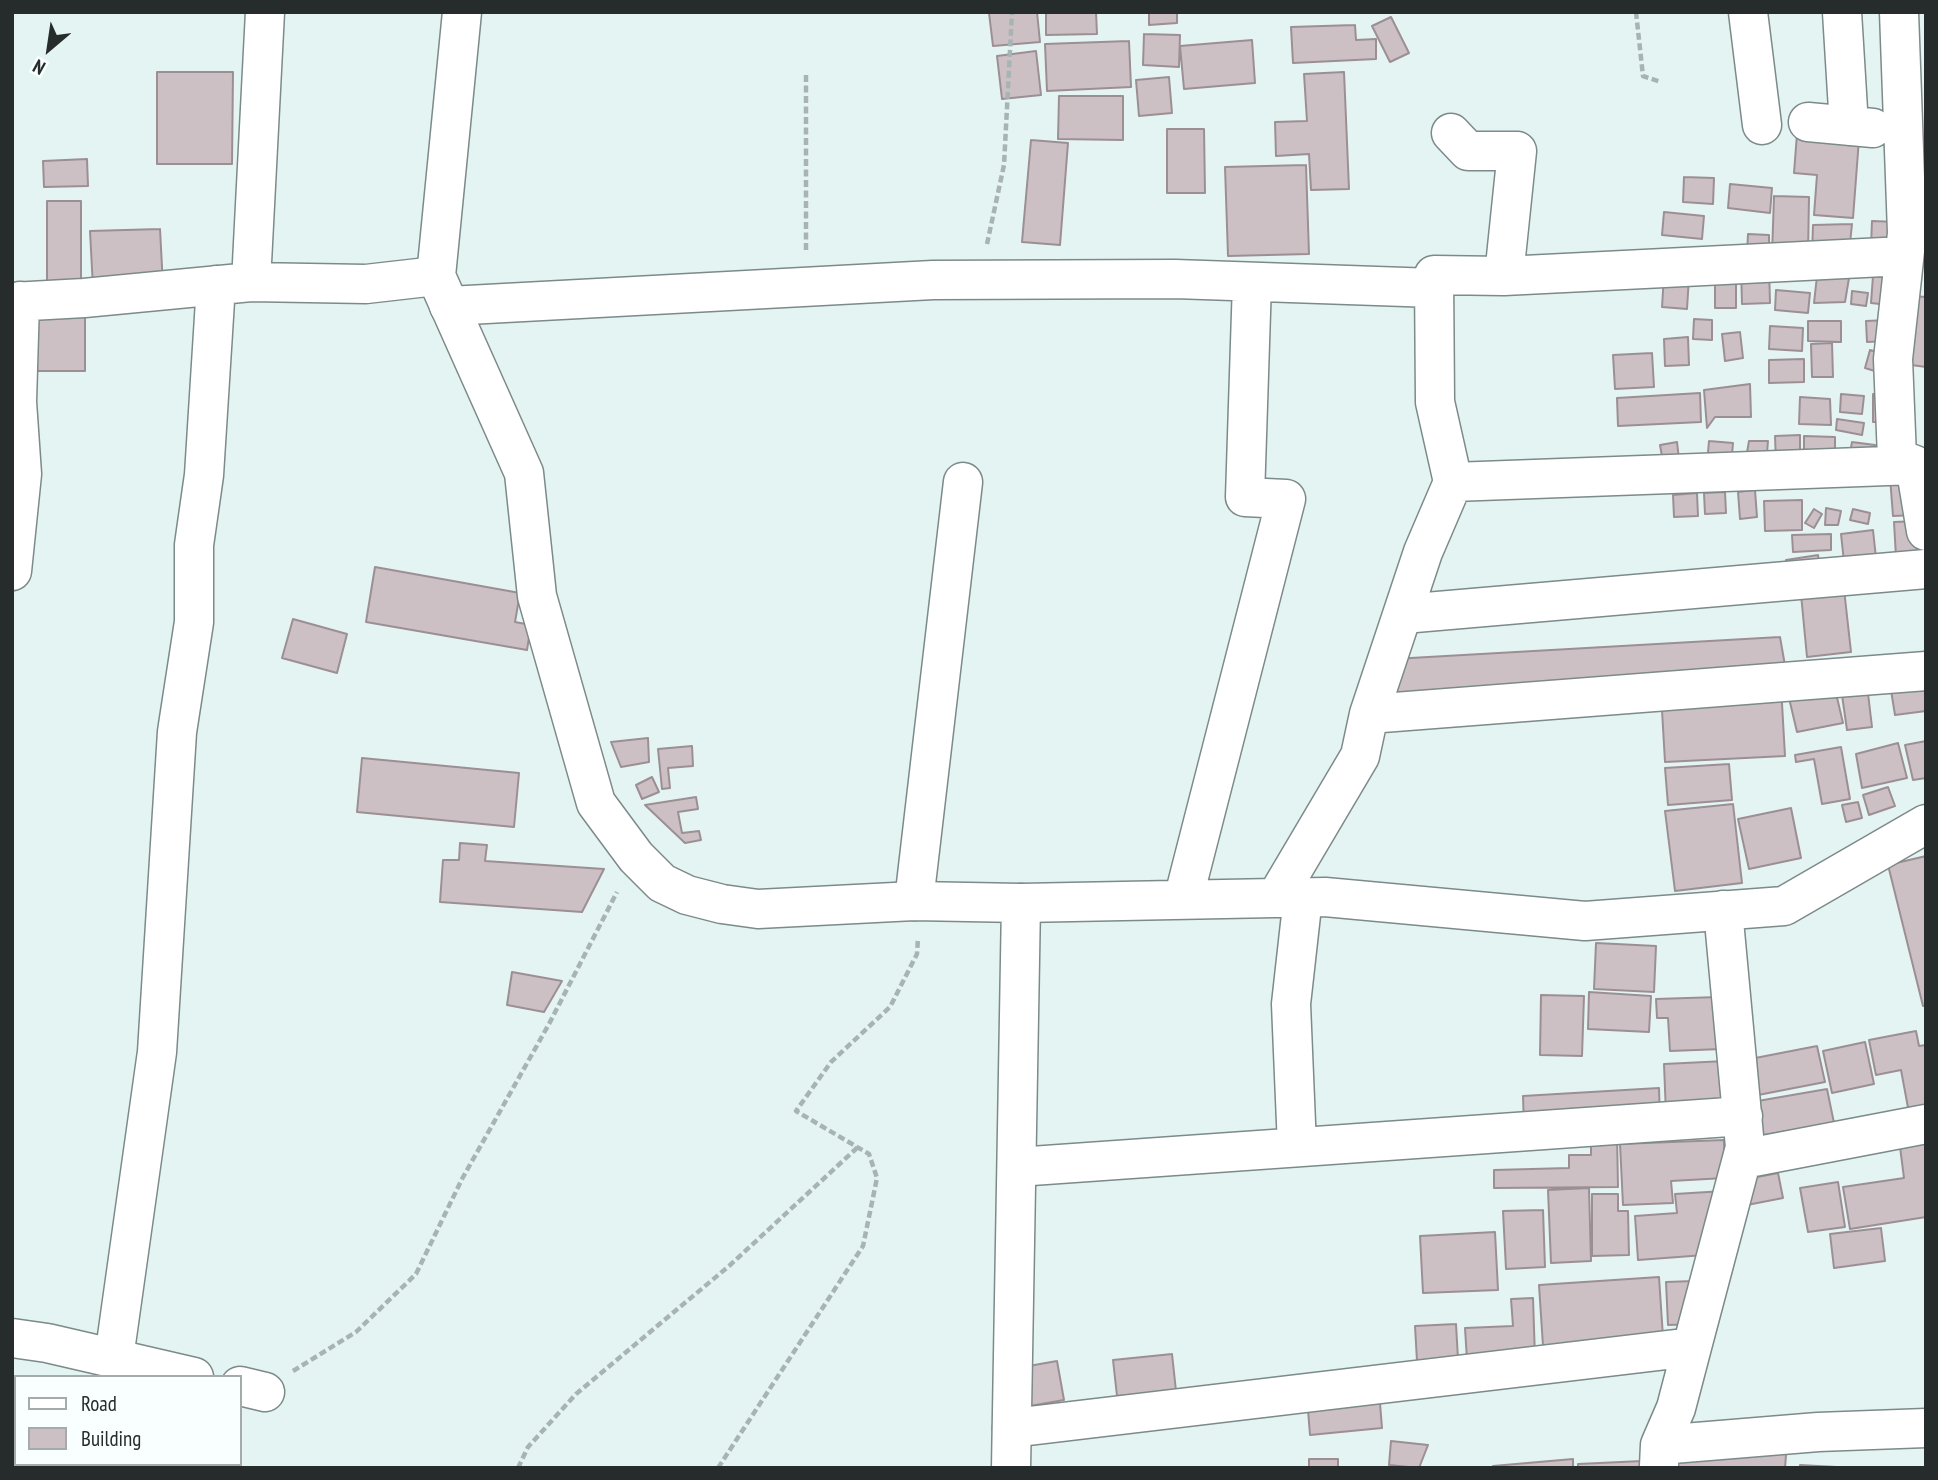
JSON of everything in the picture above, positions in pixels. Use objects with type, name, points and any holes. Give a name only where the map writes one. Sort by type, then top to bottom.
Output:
[{"type":"street","points":[[114,1358],[158,1052],[177,732],[194,622],[194,545],[233,284],[265,12]]},
{"type":"street","points":[[462,12],[442,291],[524,473],[537,596],[597,803],[636,857],[662,883],[687,895],[758,909],[913,916],[1021,903],[1325,897],[1584,921],[1784,906],[1926,824]]},
{"type":"street","points":[[1748,12],[1762,125]]},
{"type":"street","points":[[1842,12],[1849,125]]},
{"type":"street","points":[[1899,12],[1907,233],[1893,359],[1897,458],[1915,465]]},
{"type":"street","points":[[1808,122],[1903,131]]},
{"type":"street","points":[[1451,133],[1468,151],[1517,151],[1504,276]]},
{"type":"street","points":[[1297,1147],[1290,897],[1360,756],[1369,714],[1423,552],[1452,482],[1435,402],[1434,275],[1504,276],[1904,256]]},
{"type":"street","points":[[12,571],[22,474],[17,402],[16,302],[233,284],[366,284],[442,291],[806,287],[979,280],[1175,279],[1434,288]]},
{"type":"street","points":[[1183,900],[1286,499],[1245,497],[1252,282]]},
{"type":"street","points":[[1452,482],[1915,465]]},
{"type":"street","points":[[1915,465],[1926,531]]},
{"type":"street","points":[[913,916],[963,482]]},
{"type":"street","points":[[1403,614],[1926,569]]},
{"type":"street","points":[[1369,714],[1926,671]]},
{"type":"street","points":[[1011,1468],[1021,903]]},
{"type":"street","points":[[1723,910],[1743,1116],[1743,1159],[1676,1408],[1659,1456],[1818,1432],[1926,1428]]},
{"type":"street","points":[[1017,1167],[1743,1116]]},
{"type":"street","points":[[1743,1159],[1926,1124]]},
{"type":"street","points":[[12,1338],[186,1375]]},
{"type":"street","points":[[1012,1428],[1692,1347]]},
{"type":"path","points":[[979,280],[1004,165],[1012,12]]},
{"type":"path","points":[[1636,12],[1643,76],[1661,82]]},
{"type":"path","points":[[806,75],[806,287]]},
{"type":"path","points":[[252,1389],[356,1332],[416,1273],[461,1180],[549,1024],[636,857]]},
{"type":"path","points":[[718,1468],[863,1246],[877,1178],[869,1154],[796,1111],[831,1062],[890,1007],[918,954],[919,935],[913,916]]},
{"type":"path","points":[[518,1468],[528,1447],[576,1394],[729,1266],[858,1147]]},
{"type":"building","points":[[1037,12],[1040,42],[993,46],[989,13]]},
{"type":"building","points":[[1096,12],[1097,34],[1046,35],[1046,13]]},
{"type":"building","points":[[1149,12],[1177,12],[1177,23],[1149,25]]},
{"type":"building","points":[[1391,17],[1409,53],[1390,62],[1372,26]]},
{"type":"building","points":[[1355,25],[1356,40],[1376,39],[1376,59],[1293,63],[1291,27]]},
{"type":"building","points":[[1144,34],[1180,35],[1179,67],[1143,65]]},
{"type":"building","points":[[1252,40],[1255,83],[1184,89],[1180,46]]},
{"type":"building","points":[[1129,41],[1131,87],[1047,91],[1045,44]]},
{"type":"building","points":[[1036,51],[1041,95],[1002,99],[997,56]]},
{"type":"building","points":[[157,72],[233,72],[232,164],[157,164]]},
{"type":"building","points":[[1344,72],[1349,189],[1311,190],[1309,154],[1276,156],[1275,122],[1307,121],[1304,74]]},
{"type":"building","points":[[1169,77],[1172,113],[1139,116],[1136,80]]},
{"type":"building","points":[[1059,96],[1123,96],[1123,140],[1058,139]]},
{"type":"building","points":[[1167,129],[1204,129],[1205,193],[1167,193]]},
{"type":"building","points":[[1797,134],[1859,139],[1853,218],[1814,215],[1817,175],[1794,173]]},
{"type":"building","points":[[1031,140],[1068,143],[1060,245],[1022,242]]},
{"type":"building","points":[[87,159],[88,186],[44,187],[43,161]]},
{"type":"building","points":[[1306,165],[1309,254],[1228,256],[1225,167]]},
{"type":"building","points":[[1684,177],[1714,178],[1713,204],[1683,202]]},
{"type":"building","points":[[1730,184],[1772,188],[1770,213],[1728,208]]},
{"type":"building","points":[[1774,196],[1809,197],[1808,255],[1772,255]]},
{"type":"building","points":[[47,201],[81,201],[81,288],[47,288]]},
{"type":"building","points":[[1664,212],[1704,216],[1702,239],[1662,235]]},
{"type":"building","points":[[1872,221],[1898,222],[1898,247],[1871,247]]},
{"type":"building","points":[[1852,224],[1849,253],[1812,255],[1813,225]]},
{"type":"building","points":[[160,229],[163,286],[93,288],[90,231]]},
{"type":"building","points":[[1748,234],[1769,235],[1769,255],[1747,254]]},
{"type":"building","points":[[1851,266],[1845,302],[1814,303],[1818,267]]},
{"type":"building","points":[[1769,267],[1770,303],[1742,304],[1741,268]]},
{"type":"building","points":[[1664,275],[1689,277],[1687,309],[1662,307]]},
{"type":"building","points":[[1873,276],[1892,278],[1889,305],[1871,303]]},
{"type":"building","points":[[1715,278],[1736,278],[1736,308],[1715,308]]},
{"type":"building","points":[[1776,290],[1810,293],[1808,313],[1775,310]]},
{"type":"building","points":[[1852,291],[1868,293],[1866,306],[1851,304]]},
{"type":"building","points":[[1913,296],[1926,297],[1926,367],[1904,364]]},
{"type":"building","points":[[37,309],[85,310],[85,371],[37,371]]},
{"type":"building","points":[[1694,319],[1712,320],[1712,340],[1693,339]]},
{"type":"building","points":[[1888,320],[1889,341],[1867,342],[1866,321]]},
{"type":"building","points":[[1808,321],[1841,321],[1841,342],[1808,341]]},
{"type":"building","points":[[1770,326],[1803,328],[1802,351],[1769,349]]},
{"type":"building","points":[[1740,332],[1743,358],[1725,361],[1722,334]]},
{"type":"building","points":[[1688,337],[1689,365],[1665,366],[1664,339]]},
{"type":"building","points":[[1832,343],[1833,377],[1812,377],[1811,344]]},
{"type":"building","points":[[1870,350],[1884,354],[1878,372],[1865,368]]},
{"type":"building","points":[[1652,353],[1654,387],[1615,389],[1613,355]]},
{"type":"building","points":[[1804,359],[1804,382],[1769,383],[1769,360]]},
{"type":"building","points":[[1750,384],[1751,417],[1715,417],[1707,428],[1704,390]]},
{"type":"building","points":[[1700,393],[1701,422],[1618,426],[1617,398]]},
{"type":"building","points":[[1841,394],[1864,396],[1862,414],[1840,412]]},
{"type":"building","points":[[1873,394],[1890,395],[1889,422],[1873,422]]},
{"type":"building","points":[[1800,397],[1830,399],[1831,425],[1799,424]]},
{"type":"building","points":[[1837,419],[1864,423],[1862,435],[1836,430]]},
{"type":"building","points":[[1800,435],[1800,462],[1776,462],[1775,436]]},
{"type":"building","points":[[1804,436],[1835,437],[1835,464],[1804,463]]},
{"type":"building","points":[[1709,441],[1733,443],[1731,466],[1707,464]]},
{"type":"building","points":[[1749,441],[1768,441],[1766,465],[1745,464]]},
{"type":"building","points":[[1677,442],[1679,459],[1663,462],[1660,445]]},
{"type":"building","points":[[1852,442],[1875,445],[1874,457],[1850,453]]},
{"type":"building","points":[[1913,476],[1915,515],[1893,516],[1890,477]]},
{"type":"building","points":[[1755,490],[1757,517],[1740,519],[1738,492]]},
{"type":"building","points":[[1725,492],[1726,513],[1705,514],[1704,493]]},
{"type":"building","points":[[1697,493],[1698,516],[1674,517],[1673,495]]},
{"type":"building","points":[[1802,500],[1802,530],[1765,531],[1764,501]]},
{"type":"building","points":[[1826,508],[1841,511],[1838,525],[1825,525]]},
{"type":"building","points":[[1814,509],[1822,514],[1814,528],[1805,523]]},
{"type":"building","points":[[1853,509],[1870,513],[1868,524],[1850,520]]},
{"type":"building","points":[[1919,521],[1921,556],[1896,557],[1894,522]]},
{"type":"building","points":[[1873,530],[1876,558],[1844,562],[1841,534]]},
{"type":"building","points":[[1831,534],[1831,550],[1793,552],[1792,535]]},
{"type":"building","points":[[1818,555],[1821,573],[1789,579],[1786,560]]},
{"type":"building","points":[[375,567],[520,593],[515,622],[531,625],[527,650],[366,622]]},
{"type":"building","points":[[1843,580],[1851,652],[1807,657],[1800,584]]},
{"type":"building","points":[[293,619],[347,634],[337,673],[282,658]]},
{"type":"building","points":[[1780,637],[1787,677],[1378,706],[1393,659]]},
{"type":"building","points":[[1926,678],[1926,711],[1895,715],[1890,684]]},
{"type":"building","points":[[1867,685],[1872,727],[1847,730],[1841,688]]},
{"type":"building","points":[[1781,686],[1785,756],[1665,762],[1661,693]]},
{"type":"building","points":[[1835,689],[1843,723],[1797,732],[1789,698]]},
{"type":"building","points":[[648,738],[649,762],[621,767],[611,742]]},
{"type":"building","points":[[1926,741],[1926,778],[1913,780],[1905,745]]},
{"type":"building","points":[[1898,743],[1907,778],[1862,788],[1856,754]]},
{"type":"building","points":[[692,746],[693,766],[668,768],[670,788],[662,789],[658,749]]},
{"type":"building","points":[[1841,747],[1850,799],[1822,804],[1814,759],[1796,762],[1795,755]]},
{"type":"building","points":[[362,758],[519,773],[514,827],[357,812]]},
{"type":"building","points":[[1729,764],[1732,800],[1668,805],[1665,768]]},
{"type":"building","points":[[652,777],[659,792],[642,799],[636,785]]},
{"type":"building","points":[[1888,787],[1895,806],[1869,815],[1863,795]]},
{"type":"building","points":[[696,797],[698,809],[678,812],[682,833],[699,831],[701,840],[685,843],[645,805]]},
{"type":"building","points":[[1858,802],[1862,818],[1846,822],[1842,805]]},
{"type":"building","points":[[1733,804],[1742,883],[1675,891],[1665,811]]},
{"type":"building","points":[[1791,808],[1801,858],[1749,869],[1738,819]]},
{"type":"building","points":[[460,843],[487,845],[485,861],[604,869],[582,912],[440,902],[443,860],[459,860]]},
{"type":"building","points":[[1926,856],[1926,1005],[1923,1006],[1888,865]]},
{"type":"building","points":[[1596,943],[1656,946],[1654,992],[1594,989]]},
{"type":"building","points":[[512,972],[562,981],[544,1012],[507,1005]]},
{"type":"building","points":[[1589,992],[1651,996],[1649,1032],[1588,1029]]},
{"type":"building","points":[[1541,995],[1584,996],[1582,1056],[1540,1055]]},
{"type":"building","points":[[1719,997],[1722,1049],[1670,1051],[1668,1018],[1657,1018],[1656,999]]},
{"type":"building","points":[[1916,1031],[1919,1046],[1926,1045],[1926,1110],[1909,1113],[1901,1070],[1876,1075],[1869,1040]]},
{"type":"building","points":[[1865,1042],[1874,1084],[1832,1093],[1823,1051]]},
{"type":"building","points":[[1817,1046],[1825,1082],[1753,1096],[1745,1060]]},
{"type":"building","points":[[1726,1061],[1728,1112],[1666,1114],[1664,1064]]},
{"type":"building","points":[[1659,1088],[1660,1120],[1524,1127],[1523,1096]]},
{"type":"building","points":[[1827,1089],[1834,1123],[1758,1136],[1752,1102]]},
{"type":"building","points":[[1591,1135],[1617,1135],[1618,1187],[1494,1188],[1494,1170],[1569,1168],[1569,1155],[1591,1155]]},
{"type":"building","points":[[1926,1135],[1926,1217],[1850,1229],[1843,1187],[1904,1178],[1899,1139]]},
{"type":"building","points":[[1724,1140],[1725,1178],[1671,1181],[1673,1203],[1623,1205],[1620,1144]]},
{"type":"building","points":[[1778,1173],[1783,1198],[1747,1205],[1742,1180]]},
{"type":"building","points":[[1838,1182],[1845,1227],[1808,1232],[1800,1188]]},
{"type":"building","points":[[1589,1188],[1591,1261],[1551,1263],[1548,1190]]},
{"type":"building","points":[[1724,1191],[1705,1255],[1638,1260],[1635,1216],[1677,1213],[1675,1194]]},
{"type":"building","points":[[1592,1194],[1618,1194],[1618,1211],[1628,1211],[1629,1255],[1592,1256]]},
{"type":"building","points":[[1543,1210],[1545,1267],[1506,1269],[1503,1211]]},
{"type":"building","points":[[1881,1228],[1885,1261],[1834,1268],[1830,1234]]},
{"type":"building","points":[[1495,1232],[1498,1290],[1423,1293],[1420,1236]]},
{"type":"building","points":[[1659,1277],[1663,1337],[1543,1346],[1539,1285]]},
{"type":"building","points":[[1694,1281],[1696,1324],[1668,1325],[1666,1282]]},
{"type":"building","points":[[1533,1298],[1535,1358],[1467,1360],[1465,1328],[1513,1326],[1511,1299]]},
{"type":"building","points":[[1456,1324],[1458,1359],[1417,1361],[1415,1326]]},
{"type":"building","points":[[1172,1354],[1176,1391],[1117,1396],[1113,1360]]},
{"type":"building","points":[[1057,1361],[1064,1400],[1030,1406],[1023,1367]]},
{"type":"building","points":[[1379,1391],[1382,1428],[1310,1435],[1307,1397]]},
{"type":"building","points":[[1391,1441],[1428,1445],[1419,1468],[1389,1465]]},
{"type":"building","points":[[1787,1442],[1785,1468],[1664,1468],[1666,1447]]},
{"type":"building","points":[[1309,1459],[1338,1459],[1338,1468],[1309,1468]]},
{"type":"building","points":[[1573,1459],[1573,1468],[1493,1468],[1493,1466]]},
{"type":"building","points":[[1642,1461],[1643,1468],[1578,1468],[1578,1464]]},
{"type":"building","points":[[1800,1465],[1855,1468],[1800,1468]]}]
